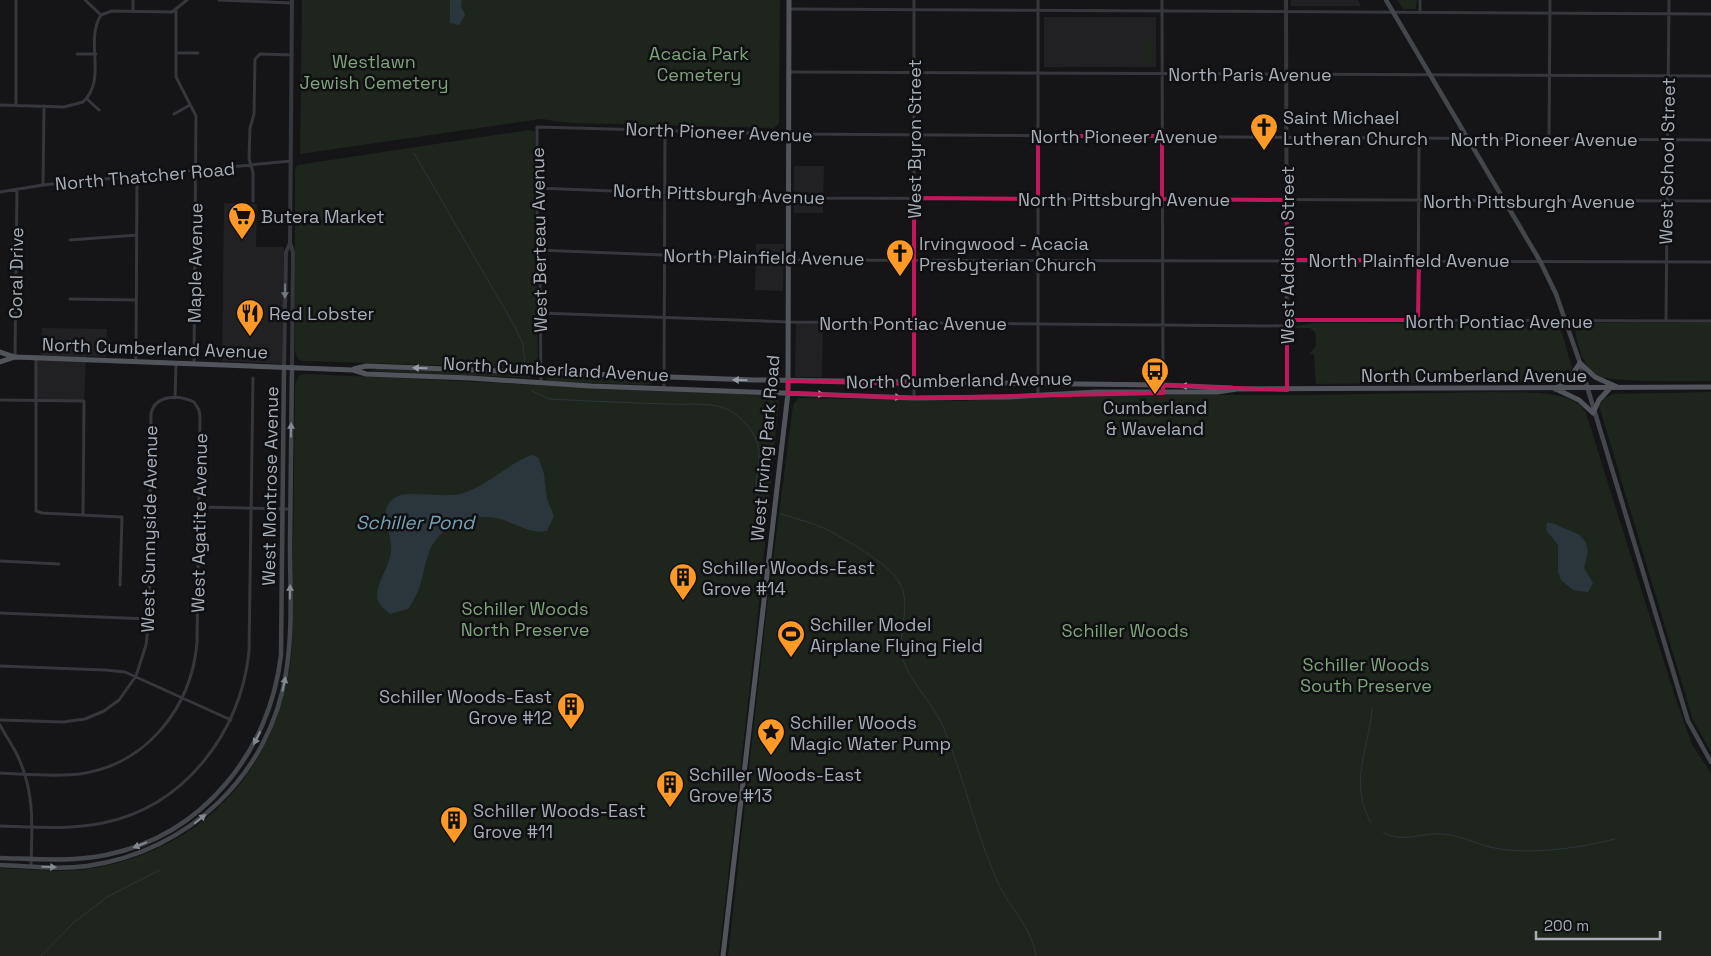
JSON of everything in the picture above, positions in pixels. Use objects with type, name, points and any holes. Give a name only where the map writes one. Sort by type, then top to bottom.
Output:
[{"type":"main road","name":"West Irving Park Road","points":[[723,956],[788,393],[789,0]]},
{"type":"main road","points":[[1386,0],[1540,261],[1556,294],[1580,363],[1593,413],[1688,721],[1711,762]]},
{"type":"main road","name":"North Cumberland Avenue","points":[[0,352],[15,357],[292,367],[353,370],[366,374],[541,383],[914,398],[1009,397],[1038,394],[1217,392],[1237,389]]},
{"type":"main road","name":"North Cumberland Avenue","points":[[0,362],[15,357]]},
{"type":"main road","points":[[1580,363],[1595,377],[1619,388]]},
{"type":"main road","points":[[1580,363],[1572,375],[1555,389],[1580,400],[1593,413]]},
{"type":"main road","name":"North Cumberland Avenue","points":[[353,370],[366,366],[664,378],[914,384],[1220,386],[1237,389],[1287,390],[1711,387]]},
{"type":"main road","name":"West Montrose Avenue","points":[[0,858],[85,858],[129,848],[174,828],[206,805],[233,776],[261,730],[277,684],[282,641],[284,367]]},
{"type":"main road","name":"West Montrose Avenue","points":[[0,865],[80,867],[128,857],[177,835],[208,813],[228,794],[248,770],[266,737],[284,688],[289,641],[292,367]]},
{"type":"main road","points":[[1593,413],[1599,400],[1610,388]]},
{"type":"street","points":[[16,0],[16,105]]},
{"type":"street","points":[[85,0],[101,16]]},
{"type":"street","points":[[133,0],[133,11]]},
{"type":"street","points":[[0,105],[79,105],[87,99],[95,84],[96,28],[101,16],[112,11],[176,11],[187,0]]},
{"type":"street","points":[[219,0],[292,2]]},
{"type":"street","name":"West Byron Street","points":[[914,0],[914,398]]},
{"type":"street","points":[[1038,0],[1038,394]]},
{"type":"street","points":[[1162,0],[1163,392]]},
{"type":"street","name":"West Addison Street","points":[[1286,0],[1287,390]]},
{"type":"street","points":[[1420,0],[1420,12]]},
{"type":"street","points":[[1549,139],[1550,0]]},
{"type":"street","name":"West School Street","points":[[1666,321],[1669,0]]},
{"type":"street","name":"West Montrose Avenue","points":[[292,2],[290,243],[293,252],[292,367]]},
{"type":"street","points":[[789,9],[1711,14]]},
{"type":"street","name":"Maple Avenue","points":[[176,11],[176,78],[196,116],[194,363]]},
{"type":"street","points":[[176,53],[198,53]]},
{"type":"street","points":[[77,54],[96,54]]},
{"type":"street","points":[[253,201],[253,172],[250,166],[249,132],[254,114],[254,62],[257,56],[292,55]]},
{"type":"street","name":"North Paris Avenue","points":[[789,72],[1711,76]]},
{"type":"street","points":[[87,99],[99,110]]},
{"type":"street","points":[[174,114],[190,105]]},
{"type":"street","points":[[43,185],[44,106]]},
{"type":"street","name":"North Pioneer Avenue","points":[[537,126],[789,134],[1711,140]]},
{"type":"street","name":"West Berteau Avenue","points":[[537,126],[537,250],[541,383]]},
{"type":"street","points":[[664,389],[665,131]]},
{"type":"street","points":[[1418,320],[1419,138]]},
{"type":"street","name":"North Thatcher Road","points":[[0,192],[43,185],[291,161]]},
{"type":"street","points":[[136,361],[137,176]]},
{"type":"street","name":"North Pittsburgh Avenue","points":[[537,188],[789,198],[1711,201]]},
{"type":"street","name":"Coral Drive","points":[[15,357],[17,189]]},
{"type":"street","points":[[70,240],[137,234]]},
{"type":"street","name":"West Montrose Avenue","points":[[284,367],[286,252],[290,243]]},
{"type":"street","name":"North Plainfield Avenue","points":[[537,250],[789,260],[1711,262]]},
{"type":"street","points":[[70,300],[136,300]]},
{"type":"street","name":"North Pontiac Avenue","points":[[540,313],[789,322],[1287,326]]},
{"type":"street","name":"North Pontiac Avenue","points":[[1287,320],[1711,321]]},
{"type":"street","points":[[36,358],[36,511],[42,514],[122,517],[120,585]]},
{"type":"street","points":[[175,398],[176,363]]},
{"type":"street","points":[[0,826],[80,826],[103,823],[127,816],[153,804],[180,786],[213,750],[232,720],[244,684],[249,652],[253,378]]},
{"type":"street","name":"West Agatite Avenue","points":[[0,774],[81,773],[117,763],[140,749],[159,734],[183,697],[193,670],[197,643],[199,410],[194,402],[175,398]]},
{"type":"street","name":"West Sunnyside Avenue","points":[[0,720],[63,722],[85,719],[119,700],[136,676],[146,645],[148,619],[151,413],[158,401],[175,398]]},
{"type":"street","points":[[0,400],[84,401],[82,515]]},
{"type":"street","points":[[199,507],[291,509]]},
{"type":"street","points":[[0,561],[59,564]]},
{"type":"street","points":[[0,613],[148,619]]},
{"type":"street","points":[[0,666],[105,670],[136,676],[232,720]]},
{"type":"street","points":[[0,725],[16,753],[32,802],[31,866]]},
{"type":"highlighted area","points":[[1038,136],[1162,136],[1162,199],[1287,200],[1287,260],[1419,260],[1418,320],[1287,320],[1287,390],[1163,385],[1163,393],[914,398],[788,393],[788,381],[914,384],[914,198],[1038,199]]},
{"type":"shaded area","points":[[1291,0],[1358,0],[1361,6],[1291,6]]},
{"type":"shaded area","points":[[1044,17],[1156,17],[1156,67],[1044,67]]},
{"type":"shaded area","points":[[794,166],[824,166],[823,213],[794,213]]},
{"type":"shaded area","points":[[224,203],[257,204],[256,247],[284,247],[282,364],[222,361]]},
{"type":"shaded area","points":[[756,244],[784,244],[783,291],[755,290]]},
{"type":"shaded area","points":[[796,323],[823,323],[822,377],[795,377]]},
{"type":"shaded area","points":[[42,328],[107,329],[106,357],[86,356],[84,401],[34,399],[35,355],[41,355]]},
{"type":"green space","points":[[302,0],[780,0],[779,123],[774,128],[571,123],[541,119],[300,154]]},
{"type":"green space","points":[[1397,0],[1417,0],[1416,9],[1403,9]]},
{"type":"green space","points":[[1144,39],[1153,39],[1152,63],[1144,63]]},
{"type":"green space","points":[[529,130],[535,132],[534,255],[537,277],[538,368],[303,361],[298,359],[295,352],[295,170],[297,165]]},
{"type":"green space","points":[[1316,323],[1553,324],[1561,329],[1572,368],[1566,378],[1556,381],[1316,384],[1314,354],[1309,354],[1316,346],[1315,332],[1310,328],[1293,328]]},
{"type":"green space","points":[[1581,323],[1711,323],[1711,381],[1633,380],[1604,378],[1596,375],[1584,361],[1578,343],[1575,331]]},
{"type":"green space","points":[[378,369],[531,375],[531,378],[369,371]]},
{"type":"green space","name":"Schiller Woods North Preserve","points":[[299,375],[765,395],[775,397],[779,401],[756,633],[719,956],[0,956],[0,868],[55,871],[77,870],[130,859],[168,843],[202,822],[230,795],[254,764],[272,729],[285,689],[292,647],[295,384]]},
{"type":"green space","points":[[548,376],[652,380],[654,383],[644,385],[550,381],[547,379]]},
{"type":"green space","name":"Schiller Woods South Preserve","points":[[1529,392],[1558,396],[1570,399],[1580,405],[1586,413],[1676,700],[1693,746],[1711,773],[1711,956],[728,956],[767,607],[793,405],[798,398],[961,401],[1073,395],[1307,395]]},
{"type":"green space","points":[[1711,392],[1711,752],[1693,720],[1599,406],[1604,398],[1614,394]]},
{"type":"water","points":[[450,0],[462,0],[461,6],[465,15],[459,25],[450,23]]},
{"type":"water","name":"Schiller Pond","points":[[531,455],[538,457],[544,474],[547,499],[554,516],[547,531],[534,531],[496,518],[486,517],[456,523],[440,535],[434,543],[429,552],[420,587],[408,609],[390,614],[384,609],[377,597],[391,549],[385,514],[390,502],[396,497],[408,494],[453,495],[470,491]]},
{"type":"water","points":[[1547,523],[1554,524],[1579,535],[1586,543],[1587,554],[1584,568],[1593,583],[1588,592],[1573,590],[1561,580],[1558,572],[1558,545],[1546,530]]},
{"type":"waterway","points":[[414,153],[514,325],[523,344],[525,364]]},
{"type":"waterway","points":[[532,391],[549,399],[705,404],[724,408],[742,420],[755,437],[759,451],[756,489],[758,496],[768,507]]},
{"type":"waterway","points":[[781,514],[817,525],[836,534],[876,559],[893,573],[898,580],[905,600],[901,644],[905,665],[943,726],[990,864],[998,883],[1030,936],[1036,956]]},
{"type":"waterway","points":[[1371,823],[1364,808],[1360,779],[1372,709]]},
{"type":"waterway","points":[[1383,832],[1397,837],[1435,834],[1448,835],[1490,847],[1520,851],[1570,848],[1615,839]]},
{"type":"waterway","points":[[41,956],[73,923],[107,897],[160,870]]},
{"type":"place","name":"Saint Michael Lutheran Church","points":[[1264,151]]},
{"type":"place","name":"Butera Market","points":[[242,240]]},
{"type":"place","name":"Irvingwood - Acacia Presbyterian Church","points":[[900,277]]},
{"type":"place","name":"Red Lobster","points":[[250,337]]},
{"type":"place","name":"Cumberland & Waveland","points":[[1155,395]]},
{"type":"place","name":"Schiller Woods-East Grove #14","points":[[683,601]]},
{"type":"place","name":"Schiller Model Airplane Flying Field","points":[[791,658]]},
{"type":"place","name":"Schiller Woods-East Grove #12","points":[[571,730]]},
{"type":"place","name":"Schiller Woods Magic Water Pump","points":[[771,756]]},
{"type":"place","name":"Schiller Woods-East Grove #13","points":[[670,808]]},
{"type":"place","name":"Schiller Woods-East Grove #11","points":[[454,844]]},
{"type":"park label","name":"Acacia Park Cemetery","points":[[699,63]]},
{"type":"park label","name":"Westlawn Jewish Cemetery","points":[[374,71]]},
{"type":"park label","name":"Schiller Woods","points":[[1125,630]]}]
